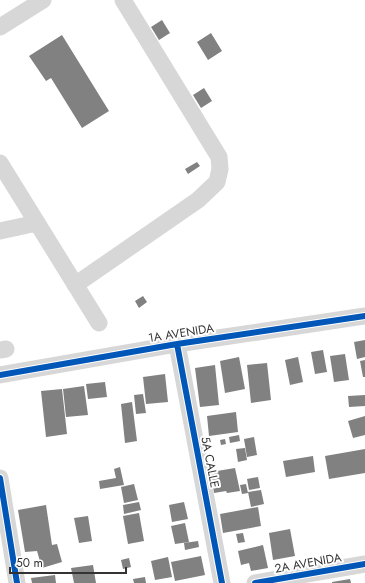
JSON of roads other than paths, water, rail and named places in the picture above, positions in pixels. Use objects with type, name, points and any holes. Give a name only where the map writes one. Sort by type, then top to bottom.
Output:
[{"type":"street","points":[[0,27],[43,0]]},
{"type":"street","points":[[76,285],[198,200],[217,182],[220,169],[219,157],[123,0]]},
{"type":"street","points":[[0,164],[99,323]]},
{"type":"street","points":[[0,231],[36,222]]},
{"type":"street","name":"1A AVENIDA","points":[[0,375],[177,344],[365,316]]},
{"type":"street","name":"5A CALLE","points":[[177,344],[222,583]]},
{"type":"street","points":[[0,478],[17,583]]},
{"type":"street","name":"2A AVENIDA","points":[[255,583],[365,564]]}]
